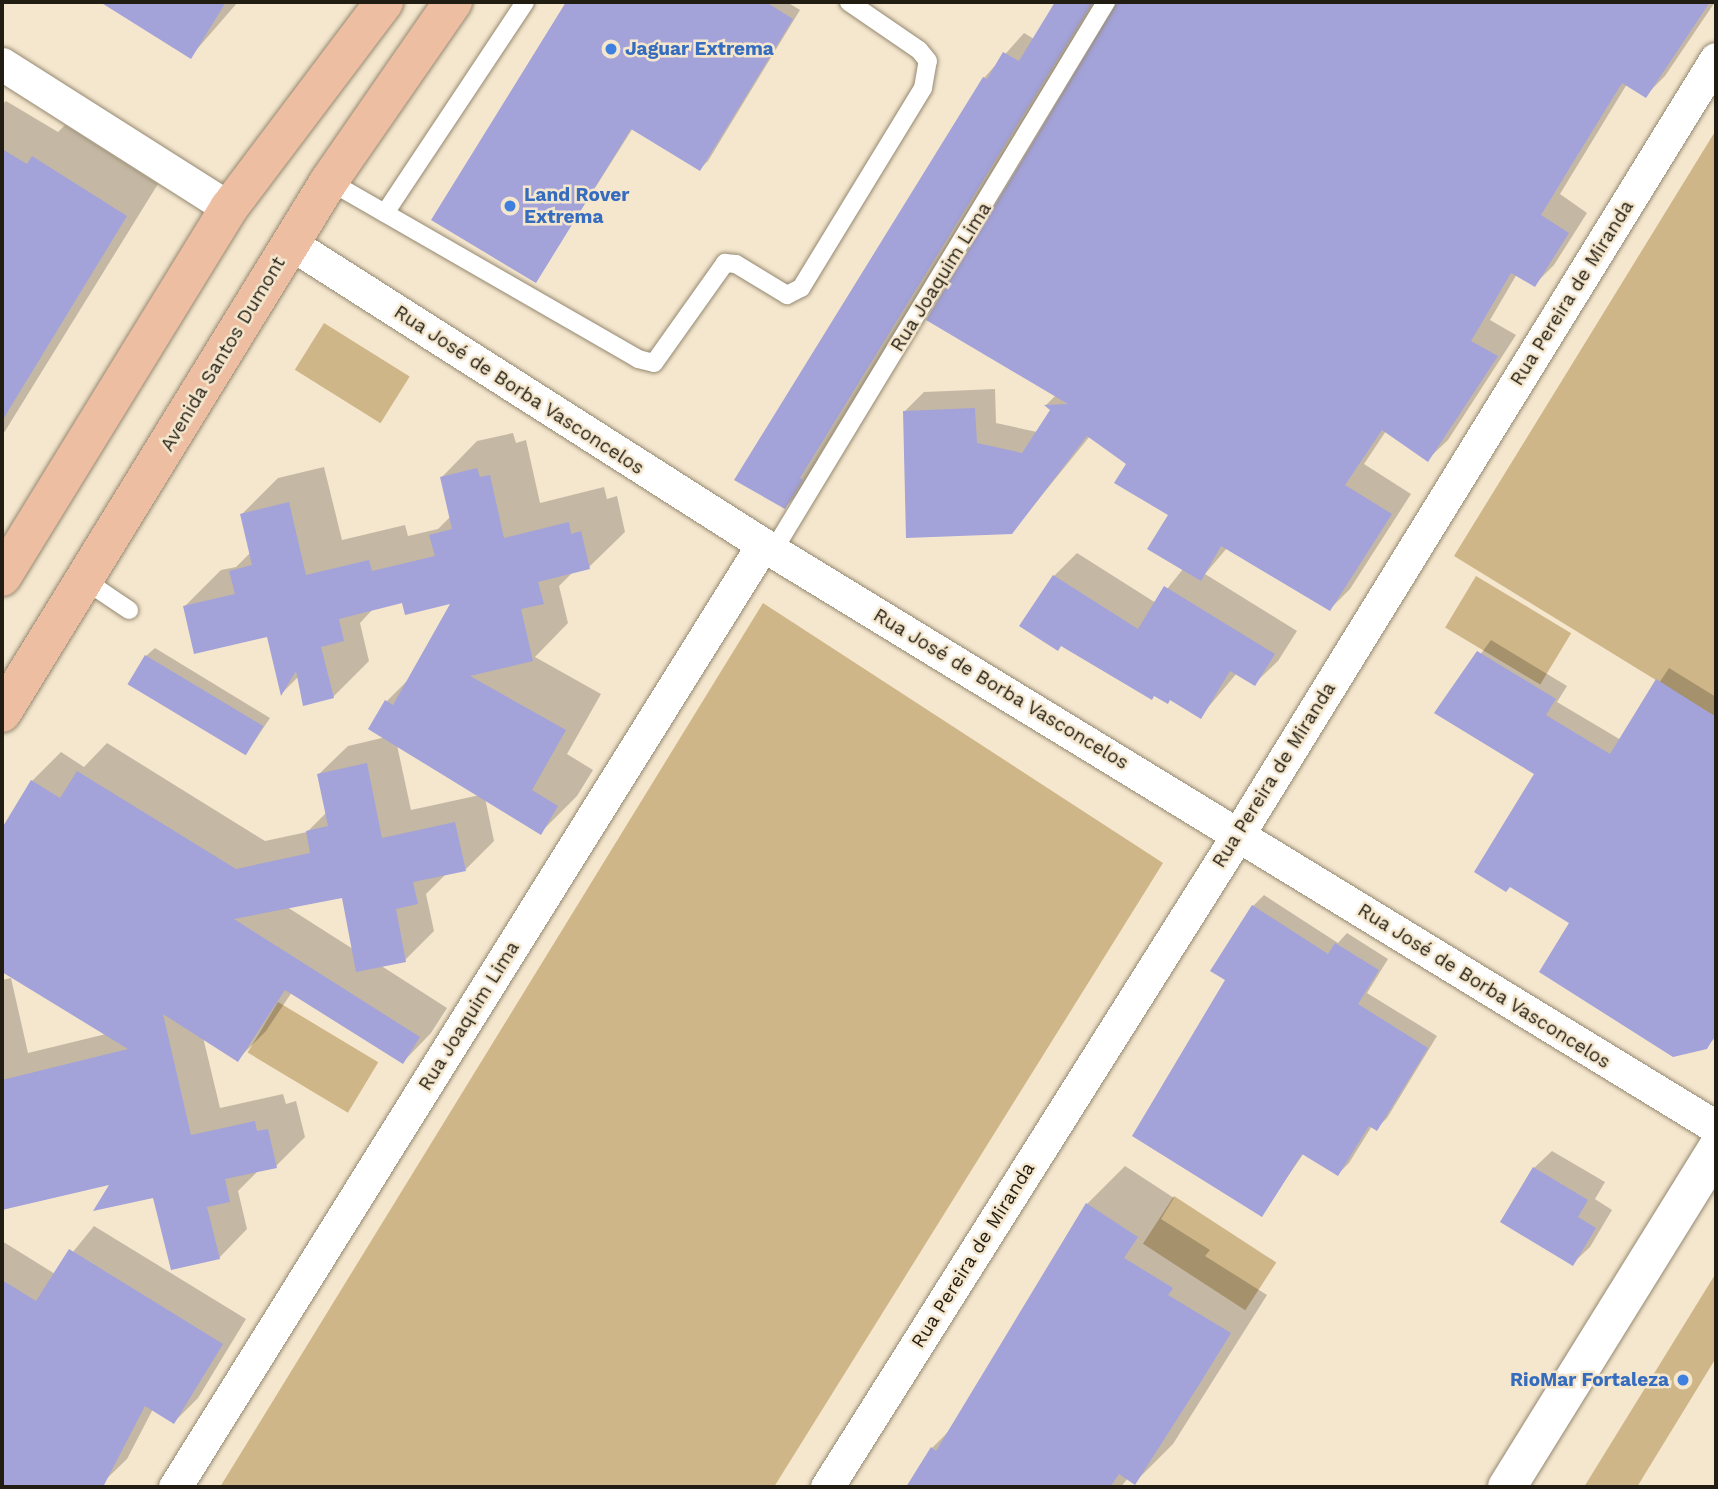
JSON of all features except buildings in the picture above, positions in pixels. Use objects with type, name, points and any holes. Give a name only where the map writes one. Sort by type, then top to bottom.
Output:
[{"type":"main road","points":[[350,44],[363,2]]},
{"type":"main road","points":[[2,577],[229,208],[384,2]]},
{"type":"main road","name":"Avenida Santos Dumont","points":[[2,713],[86,581],[329,181],[453,2]]},
{"type":"street","name":"Rua Pereira de Miranda","points":[[827,1487],[1239,833],[1716,59]]},
{"type":"street","points":[[2,64],[229,208]]},
{"type":"street","name":"Rua José de Borba Vasconcelos","points":[[290,243],[768,547],[1716,1127]]},
{"type":"street","name":"Rua Joaquim Lima","points":[[175,1487],[768,547]]},
{"type":"street","points":[[1507,1487],[1716,1150]]},
{"type":"lane","points":[[385,213],[526,2]]},
{"type":"lane","points":[[329,181],[638,359],[654,363],[725,263],[736,264],[787,295],[801,288],[923,88],[928,61],[919,50],[849,2]]},
{"type":"lane","name":"Rua Joaquim Lima","points":[[768,547],[1106,2]]},
{"type":"lane","points":[[86,581],[129,610]]},
{"type":"shaded area","points":[[1716,130],[1716,717],[1454,556]]},
{"type":"shaded area","points":[[324,323],[410,377],[381,423],[295,370]]},
{"type":"shaded area","points":[[1476,576],[1571,633],[1540,685],[1445,627]]},
{"type":"shaded area","points":[[763,603],[1163,863],[774,1487],[220,1487]]},
{"type":"shaded area","points":[[278,1002],[378,1062],[348,1113],[248,1053]]},
{"type":"shaded area","points":[[1174,1196],[1276,1262],[1245,1310],[1143,1244]]},
{"type":"shaded area","name":"RioMar Fortaleza","points":[[1716,1273],[1716,1358],[1637,1487],[1584,1487]]},
{"type":"place","name":"Jaguar Extrema","points":[[611,49]]},
{"type":"place","name":"Land Rover Extrema","points":[[510,206]]},
{"type":"place","name":"RioMar Fortaleza","points":[[1683,1380]]}]
